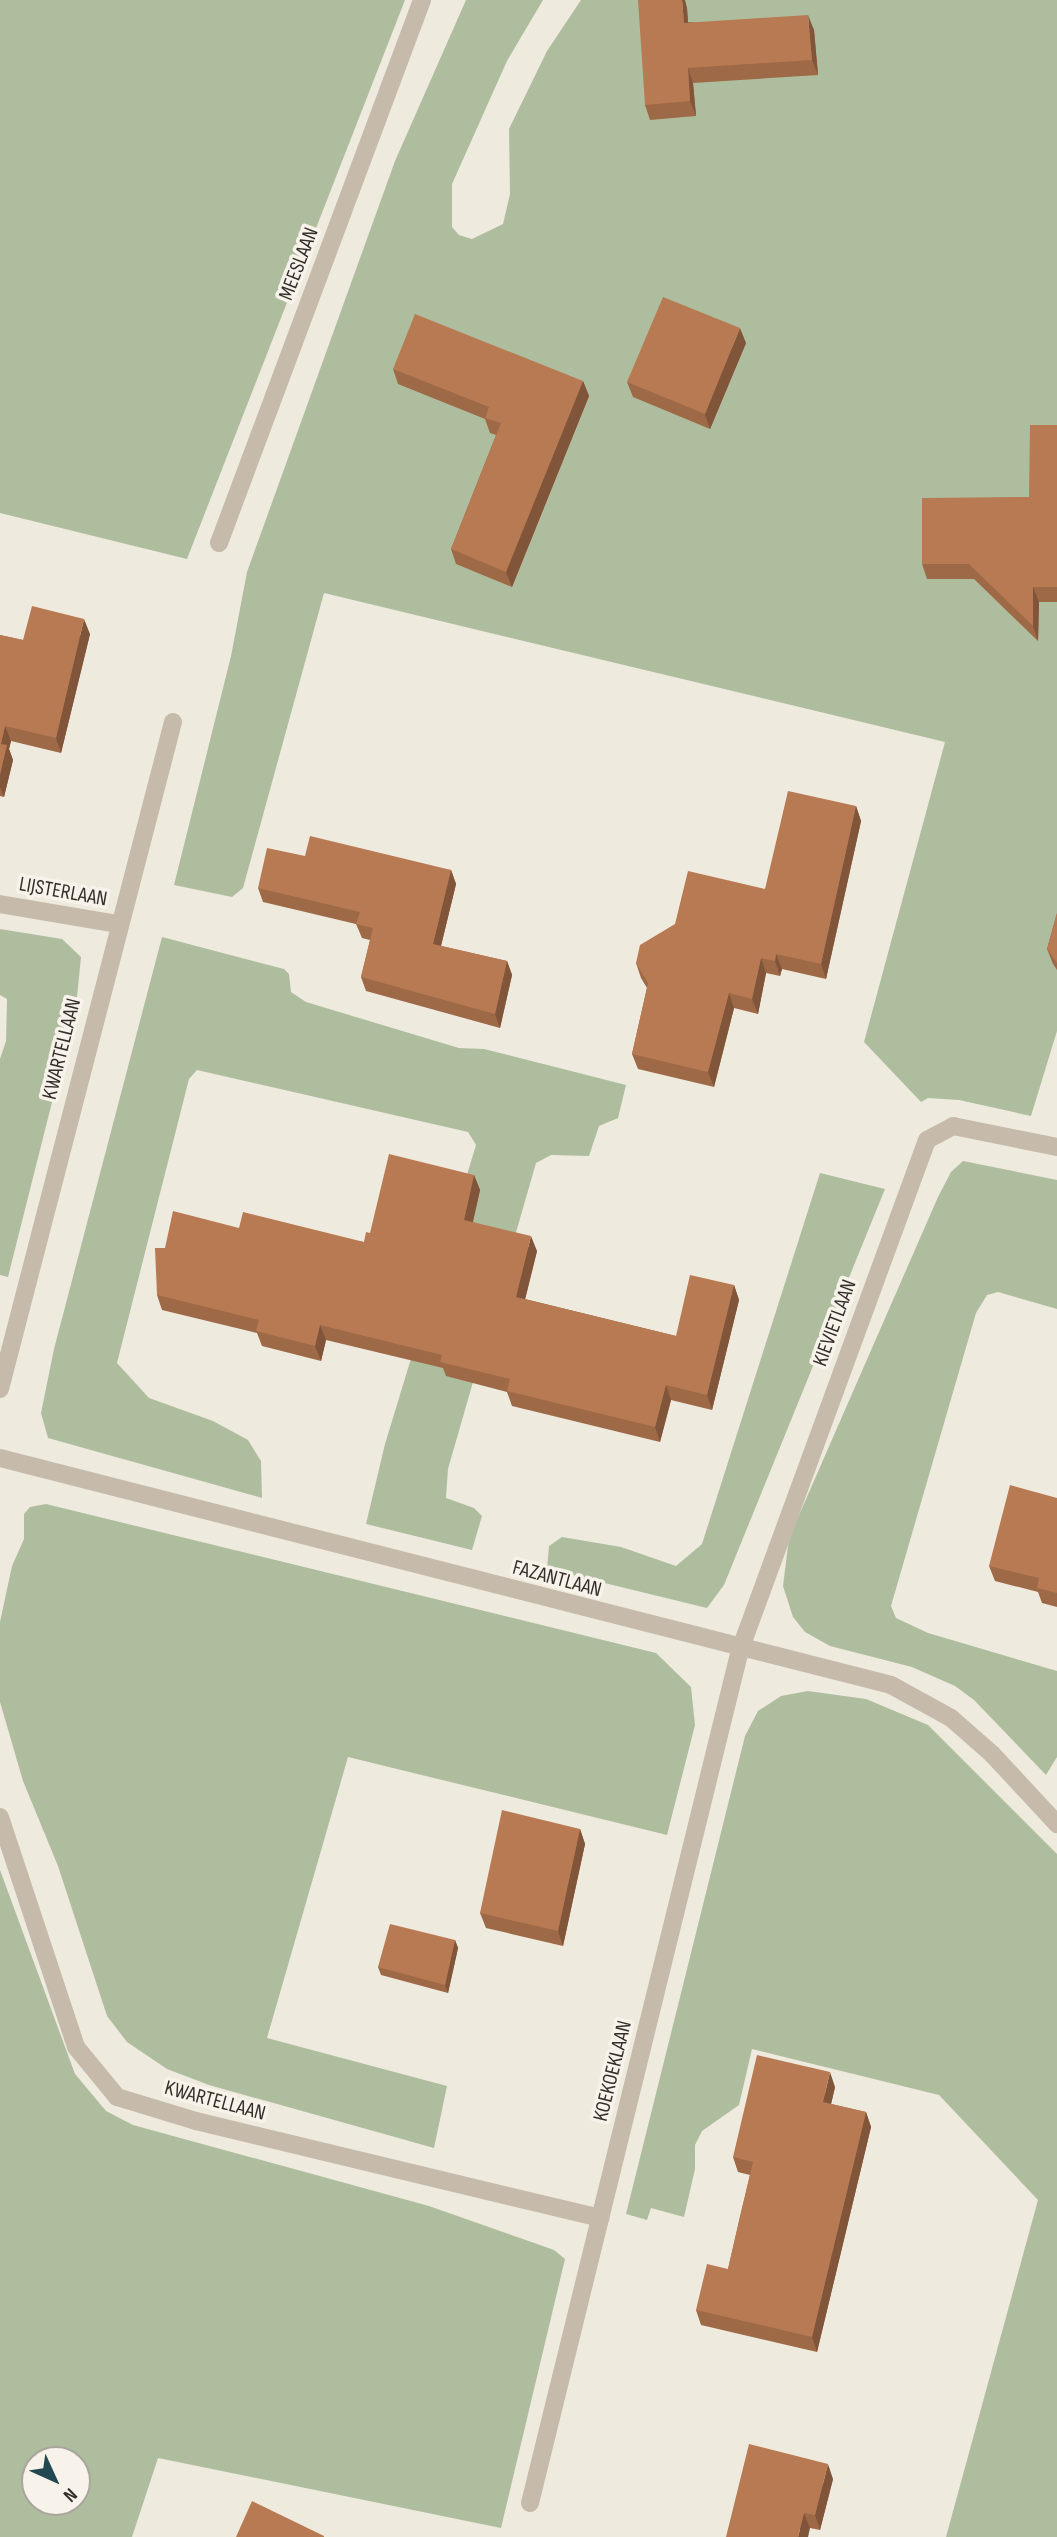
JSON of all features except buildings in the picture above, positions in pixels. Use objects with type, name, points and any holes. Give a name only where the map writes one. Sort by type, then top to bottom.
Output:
[{"type":"street","name":"MEESLAAN","points":[[219,543],[422,0]]},
{"type":"street","name":"KWARTELLAAN","points":[[0,1389],[118,924],[173,722]]},
{"type":"street","name":"LIJSTERLAAN","points":[[0,904],[118,924]]},
{"type":"street","name":"KIEVIETLAAN","points":[[740,1650],[927,1140],[953,1126],[1057,1147]]},
{"type":"street","name":"FAZANTLAAN","points":[[0,1458],[740,1650],[891,1685],[939,1711],[992,1754],[1057,1824]]},
{"type":"street","name":"KOEKOEKLAAN","points":[[530,2503],[740,1650]]},
{"type":"street","name":"KWARTELLAAN","points":[[0,1817],[76,2046],[117,2097],[196,2121],[601,2218]]},
{"type":"green space","points":[[0,0],[405,0],[187,559],[0,513]]},
{"type":"green space","points":[[466,0],[543,0],[507,61],[452,184],[452,227],[459,235],[472,239],[503,224],[510,194],[509,129],[547,51],[581,0],[1057,0],[1057,1031],[1031,1116],[959,1100],[928,1098],[921,1102],[864,1042],[945,742],[324,593],[243,888],[232,897],[174,885],[231,656],[247,572],[395,161]]},
{"type":"green space","points":[[0,929],[62,939],[81,957],[76,1007],[8,1277],[0,1275],[0,1059],[6,1041],[7,999],[0,995]]},
{"type":"green space","points":[[162,937],[284,969],[289,974],[291,992],[306,1002],[459,1048],[484,1049],[626,1085],[618,1118],[599,1126],[589,1156],[551,1155],[536,1163],[448,1469],[446,1498],[474,1508],[482,1516],[472,1550],[366,1524],[385,1444],[476,1145],[468,1132],[197,1070],[189,1079],[117,1363],[149,1398],[213,1421],[248,1440],[261,1461],[262,1498],[48,1438],[41,1413],[54,1349]]},
{"type":"green space","points":[[963,1161],[1057,1180],[1057,1309],[998,1292],[987,1295],[976,1313],[891,1606],[896,1618],[928,1633],[1057,1671],[1057,1757],[1046,1775],[974,1700],[955,1686],[912,1667],[830,1646],[805,1632],[793,1617],[783,1586],[789,1538],[938,1197],[951,1172]]},
{"type":"green space","points":[[820,1173],[885,1189],[724,1585],[707,1608],[547,1569],[549,1546],[562,1537],[621,1547],[676,1566],[702,1544]]},
{"type":"green space","points":[[46,1504],[656,1653],[691,1687],[695,1725],[667,1835],[348,1757],[267,2038],[447,2086],[434,2148],[209,2085],[167,2069],[127,2042],[107,2016],[58,1866],[23,1781],[0,1702],[0,1622],[12,1566],[24,1539],[24,1514],[30,1507]]},
{"type":"green space","points":[[808,1691],[866,1699],[928,1725],[1057,1854],[1057,2537],[946,2537],[1038,2200],[939,2095],[752,2049],[739,2105],[702,2131],[695,2145],[695,2169],[684,2217],[651,2208],[647,2220],[626,2214],[745,1736],[758,1711],[781,1696]]},
{"type":"green space","points":[[0,1870],[75,2074],[106,2111],[133,2125],[429,2206],[554,2250],[565,2259],[501,2528],[158,2458],[132,2537],[0,2537]]}]
